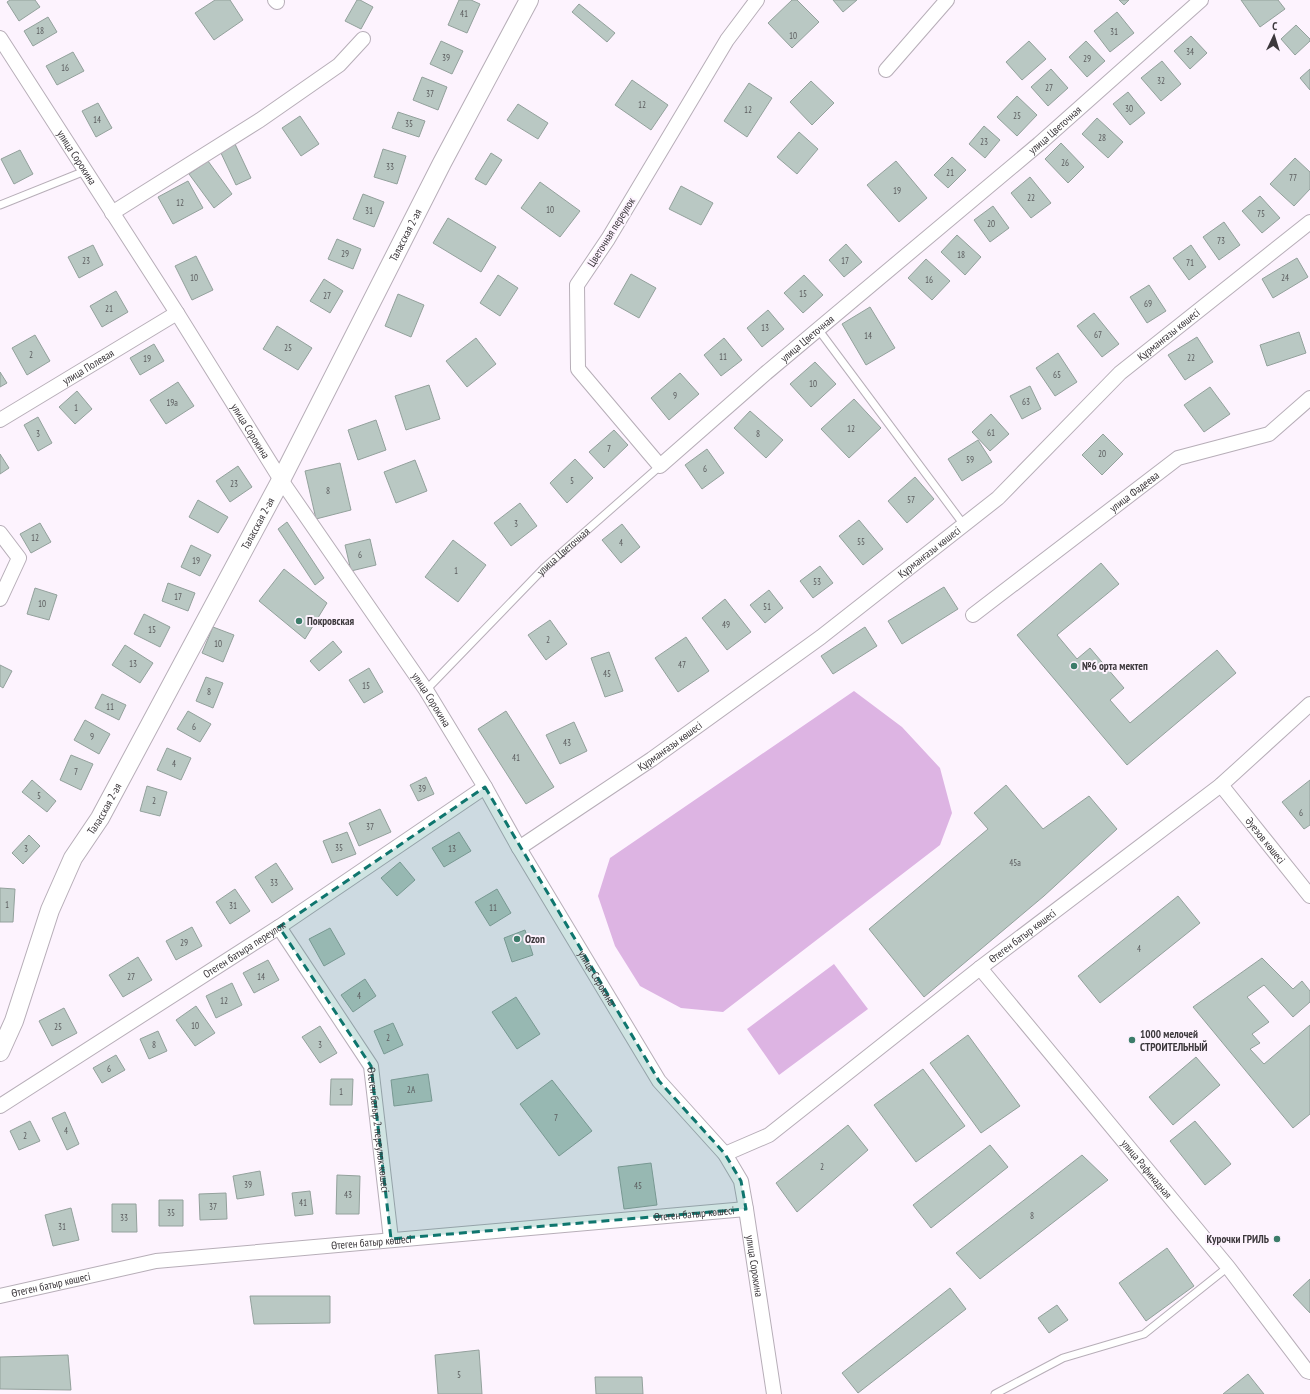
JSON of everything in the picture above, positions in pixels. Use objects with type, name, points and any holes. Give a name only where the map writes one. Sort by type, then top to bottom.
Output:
[{"type":"street","name":"Таласская 2-ая","points":[[0,1052],[14,1021],[50,910],[73,858],[100,818],[281,480],[442,163],[529,0]]},
{"type":"street","name":"Цветочная переулок","points":[[660,466],[578,369],[577,285],[608,239],[727,40],[757,0]]},
{"type":"street","points":[[886,70],[948,0]]},
{"type":"street","name":"улица Цветочная","points":[[660,466],[766,372],[1039,144],[1201,0]]},
{"type":"street","name":"улица Сорокина","points":[[0,38],[177,313],[281,480],[426,690],[659,1081],[725,1154],[741,1180],[774,1394]]},
{"type":"street","points":[[112,213],[260,120],[339,65],[363,39]]},
{"type":"street","name":"Құрманғазы көшесі","points":[[519,848],[652,759],[821,637],[964,525],[998,498],[1120,372],[1310,222]]},
{"type":"street","name":"улица Полевая","points":[[0,420],[177,313]]},
{"type":"street","name":"улица Фадеева","points":[[973,615],[1178,458],[1269,434],[1310,398]]},
{"type":"street","points":[[0,533],[18,558],[0,599]]},
{"type":"street","name":"Өтеген батыр көшесі","points":[[725,1154],[769,1134],[980,968],[1221,785],[1310,704]]},
{"type":"street","name":"Әуезов көшесі","points":[[1221,785],[1310,896]]},
{"type":"street","name":"Отеген батыра переулок","points":[[0,1106],[279,927],[485,787]]},
{"type":"street","name":"Өтеген батыр 2 переулок көшесі","points":[[279,927],[371,1066],[391,1239]]},
{"type":"street","name":"улица Рафинадная","points":[[980,968],[1228,1267],[1307,1371],[1310,1372]]},
{"type":"street","name":"Өтеген батыр көшесі","points":[[0,1296],[156,1261],[391,1239],[746,1209]]},
{"type":"lane","points":[[0,205],[85,171]]},
{"type":"lane","points":[[818,329],[964,525]]},
{"type":"lane","name":"улица Цветочная","points":[[426,690],[544,568],[660,466]]},
{"type":"lane","points":[[995,1394],[1063,1358],[1144,1334],[1228,1267]]},
{"type":"highlighted area","points":[[485,787],[659,1081],[725,1154],[741,1181],[746,1209],[391,1239],[371,1066],[279,927]]},
{"type":"shaded area","points":[[854,691],[902,727],[940,768],[952,813],[940,845],[723,1012],[681,1008],[640,986],[615,946],[598,896],[610,858]]},
{"type":"shaded area","points":[[834,964],[868,1009],[779,1075],[747,1029]]},
{"type":"building","points":[[10,0],[35,0],[40,7],[19,21],[7,2]]},
{"type":"building","points":[[215,0],[230,0],[243,20],[214,40],[195,13]]},
{"type":"building","points":[[357,0],[360,0],[373,7],[361,29],[345,21]]},
{"type":"building","points":[[459,0],[471,0],[480,4],[467,33],[448,25]]},
{"type":"building","points":[[792,0],[797,0],[819,22],[792,48],[768,23]]},
{"type":"building","points":[[833,0],[857,0],[843,12]]},
{"type":"building","points":[[1119,0],[1129,0],[1124,5]]},
{"type":"building","points":[[1241,0],[1278,0],[1285,9],[1260,27]]},
{"type":"building","points":[[579,4],[615,33],[607,42],[572,12]]},
{"type":"building","points":[[1117,12],[1134,33],[1110,52],[1094,31]]},
{"type":"building","points":[[48,17],[57,32],[33,46],[24,31]]},
{"type":"building","points":[[1296,25],[1310,39],[1310,41],[1295,55],[1281,39]]},
{"type":"building","points":[[1191,36],[1207,53],[1190,69],[1174,51]]},
{"type":"building","points":[[441,41],[463,51],[452,74],[430,64]]},
{"type":"building","points":[[1029,41],[1046,59],[1022,80],[1006,62]]},
{"type":"building","points":[[1086,41],[1105,61],[1087,77],[1069,57]]},
{"type":"building","points":[[73,52],[84,71],[57,85],[46,66]]},
{"type":"building","points":[[1162,61],[1181,84],[1161,101],[1141,78]]},
{"type":"building","points":[[1051,69],[1068,88],[1048,106],[1031,87]]},
{"type":"building","points":[[1310,69],[1310,90],[1300,78]]},
{"type":"building","points":[[422,77],[447,87],[438,110],[413,100]]},
{"type":"building","points":[[632,80],[668,105],[651,130],[615,105]]},
{"type":"building","points":[[811,81],[834,103],[812,125],[790,102]]},
{"type":"building","points":[[749,83],[772,98],[747,137],[724,121]]},
{"type":"building","points":[[1128,92],[1145,113],[1130,125],[1113,104]]},
{"type":"building","points":[[1017,96],[1037,115],[1017,136],[997,117]]},
{"type":"building","points":[[98,103],[112,128],[96,137],[82,111]]},
{"type":"building","points":[[518,104],[548,123],[538,139],[507,120]]},
{"type":"building","points":[[398,112],[425,121],[419,137],[392,128]]},
{"type":"building","points":[[300,116],[319,144],[301,156],[282,128]]},
{"type":"building","points":[[1097,118],[1123,142],[1108,158],[1082,134]]},
{"type":"building","points":[[984,126],[1000,140],[985,158],[969,144]]},
{"type":"building","points":[[799,132],[818,149],[797,174],[777,157]]},
{"type":"building","points":[[1061,143],[1084,167],[1068,183],[1045,159]]},
{"type":"building","points":[[235,144],[251,178],[236,185],[220,151]]},
{"type":"building","points":[[383,149],[406,156],[397,184],[374,177]]},
{"type":"building","points":[[20,150],[33,174],[14,184],[1,159]]},
{"type":"building","points":[[491,153],[502,160],[486,185],[475,179]]},
{"type":"building","points":[[952,157],[966,170],[948,188],[934,175]]},
{"type":"building","points":[[1295,158],[1310,172],[1310,189],[1294,206],[1270,184]]},
{"type":"building","points":[[208,161],[232,194],[214,208],[189,174]]},
{"type":"building","points":[[896,161],[927,198],[899,222],[867,185]]},
{"type":"building","points":[[1030,177],[1051,203],[1031,218],[1011,193]]},
{"type":"building","points":[[188,181],[203,208],[173,224],[158,197]]},
{"type":"building","points":[[540,182],[580,211],[560,237],[521,208]]},
{"type":"building","points":[[681,186],[713,203],[701,225],[669,209]]},
{"type":"building","points":[[363,194],[384,202],[374,227],[353,219]]},
{"type":"building","points":[[1260,196],[1280,218],[1262,233],[1242,211]]},
{"type":"building","points":[[993,206],[1009,228],[990,242],[974,220]]},
{"type":"building","points":[[448,218],[496,247],[481,272],[433,243]]},
{"type":"building","points":[[1224,222],[1240,245],[1219,260],[1203,237]]},
{"type":"building","points":[[957,235],[981,257],[965,275],[941,252]]},
{"type":"building","points":[[337,239],[361,249],[353,269],[328,259]]},
{"type":"building","points":[[846,244],[862,262],[844,277],[829,260]]},
{"type":"building","points":[[93,245],[103,265],[79,278],[68,257]]},
{"type":"building","points":[[1191,245],[1206,267],[1189,280],[1173,258]]},
{"type":"building","points":[[196,256],[213,290],[192,300],[175,266]]},
{"type":"building","points":[[1297,258],[1308,277],[1273,298],[1262,279]]},
{"type":"building","points":[[926,259],[950,281],[932,300],[908,278]]},
{"type":"building","points":[[631,274],[656,288],[639,318],[614,304]]},
{"type":"building","points":[[498,275],[518,288],[500,316],[480,303]]},
{"type":"building","points":[[804,275],[823,295],[803,313],[784,293]]},
{"type":"building","points":[[324,279],[343,291],[330,313],[310,301]]},
{"type":"building","points":[[1149,285],[1166,311],[1147,323],[1130,297]]},
{"type":"building","points":[[116,291],[128,312],[102,327],[90,306]]},
{"type":"building","points":[[398,294],[424,305],[411,337],[385,326]]},
{"type":"building","points":[[870,307],[895,348],[866,365],[842,324]]},
{"type":"building","points":[[768,310],[784,329],[762,347],[747,328]]},
{"type":"building","points":[[1094,313],[1119,344],[1102,357],[1077,326]]},
{"type":"building","points":[[277,326],[312,348],[298,370],[263,349]]},
{"type":"building","points":[[1299,332],[1306,353],[1267,366],[1260,345]]},
{"type":"building","points":[[35,335],[50,361],[27,375],[12,348]]},
{"type":"building","points":[[1197,337],[1213,362],[1185,380],[1168,355]]},
{"type":"building","points":[[476,338],[496,364],[467,387],[446,361]]},
{"type":"building","points":[[724,338],[742,360],[721,376],[704,355]]},
{"type":"building","points":[[154,344],[164,361],[140,375],[130,358]]},
{"type":"building","points":[[1058,353],[1077,382],[1055,396],[1036,368]]},
{"type":"building","points":[[815,362],[836,384],[811,407],[790,384]]},
{"type":"building","points":[[0,372],[7,383],[0,387]]},
{"type":"building","points":[[680,373],[699,394],[669,420],[651,398]]},
{"type":"building","points":[[178,382],[194,406],[166,424],[150,400]]},
{"type":"building","points":[[429,385],[440,419],[406,430],[395,396]]},
{"type":"building","points":[[1030,386],[1041,409],[1022,419],[1010,396]]},
{"type":"building","points":[[1210,387],[1230,414],[1204,432],[1184,405]]},
{"type":"building","points":[[77,391],[92,409],[75,424],[59,407]]},
{"type":"building","points":[[854,399],[881,428],[849,458],[821,429]]},
{"type":"building","points":[[750,411],[783,440],[766,458],[734,428]]},
{"type":"building","points":[[991,414],[1009,434],[990,451],[972,432]]},
{"type":"building","points":[[38,417],[52,443],[38,451],[24,425]]},
{"type":"building","points":[[376,420],[386,450],[358,460],[348,430]]},
{"type":"building","points":[[614,430],[628,445],[604,468],[589,452]]},
{"type":"building","points":[[1103,434],[1123,454],[1102,475],[1082,455]]},
{"type":"building","points":[[978,440],[992,462],[962,481],[948,459]]},
{"type":"building","points":[[707,449],[724,473],[702,489],[685,465]]},
{"type":"building","points":[[0,454],[9,468],[0,474]]},
{"type":"building","points":[[575,459],[593,478],[567,503],[550,483]]},
{"type":"building","points":[[415,460],[427,491],[396,503],[384,472]]},
{"type":"building","points":[[340,463],[351,510],[316,519],[305,471]]},
{"type":"building","points":[[238,466],[252,487],[230,502],[216,481]]},
{"type":"building","points":[[915,477],[934,499],[907,523],[888,501]]},
{"type":"building","points":[[198,500],[228,517],[218,533],[189,517]]},
{"type":"building","points":[[520,503],[537,526],[511,546],[494,523]]},
{"type":"building","points":[[859,520],[883,549],[863,565],[839,536]]},
{"type":"building","points":[[287,522],[324,578],[315,585],[278,529]]},
{"type":"building","points":[[40,523],[51,542],[31,553],[20,534]]},
{"type":"building","points":[[622,524],[640,547],[621,563],[602,540]]},
{"type":"building","points":[[370,539],[376,565],[351,571],[345,545]]},
{"type":"building","points":[[453,540],[486,565],[458,602],[425,577]]},
{"type":"building","points":[[191,545],[211,555],[200,576],[181,567]]},
{"type":"building","name":"№6 орта мектеп","points":[[1101,563],[1119,584],[1057,635],[1077,659],[1090,648],[1124,688],[1110,700],[1130,723],[1217,650],[1236,673],[1127,765],[1017,635]]},
{"type":"building","points":[[820,566],[833,583],[813,598],[800,581]]},
{"type":"building","name":"Покровская","points":[[284,569],[327,603],[305,639],[259,601]]},
{"type":"building","points":[[168,583],[195,593],[188,611],[162,601]]},
{"type":"building","points":[[944,587],[958,609],[902,644],[888,621]]},
{"type":"building","points":[[35,588],[57,595],[49,620],[27,614]]},
{"type":"building","points":[[769,590],[783,608],[765,623],[750,605]]},
{"type":"building","points":[[725,599],[751,632],[727,650],[702,618]]},
{"type":"building","points":[[144,614],[170,627],[160,647],[134,634]]},
{"type":"building","points":[[550,620],[567,644],[546,660],[528,635]]},
{"type":"building","points":[[213,627],[234,635],[223,662],[202,653]]},
{"type":"building","points":[[865,627],[877,646],[833,674],[821,656]]},
{"type":"building","points":[[686,637],[709,671],[678,692],[655,658]]},
{"type":"building","points":[[333,641],[342,652],[319,671],[310,661]]},
{"type":"building","points":[[125,645],[153,663],[140,683],[112,665]]},
{"type":"building","points":[[609,652],[623,691],[605,697],[591,658]]},
{"type":"building","points":[[0,665],[12,671],[3,688],[0,686]]},
{"type":"building","points":[[369,668],[383,692],[364,703],[349,680]]},
{"type":"building","points":[[206,677],[223,683],[213,708],[196,701]]},
{"type":"building","points":[[102,694],[126,705],[119,720],[95,708]]},
{"type":"building","points":[[188,711],[211,724],[200,742],[177,729]]},
{"type":"building","points":[[506,711],[554,787],[526,804],[478,729]]},
{"type":"building","points":[[85,720],[110,734],[99,754],[74,740]]},
{"type":"building","points":[[574,722],[587,751],[560,764],[546,735]]},
{"type":"building","points":[[167,748],[191,758],[181,780],[157,770]]},
{"type":"building","points":[[71,755],[93,764],[81,790],[60,780]]},
{"type":"building","points":[[426,777],[434,794],[418,801],[410,785]]},
{"type":"building","points":[[32,780],[56,801],[47,812],[22,792]]},
{"type":"building","points":[[1310,780],[1310,825],[1304,829],[1282,802]]},
{"type":"building","points":[[1006,785],[1043,829],[1089,796],[1117,829],[1044,896],[924,997],[869,929],[988,829],[974,813]]},
{"type":"building","points":[[147,786],[167,792],[160,816],[140,811]]},
{"type":"building","points":[[380,809],[391,832],[359,846],[349,823]]},
{"type":"building","points":[[347,832],[356,854],[332,863],[323,841]]},
{"type":"building","points":[[459,832],[471,851],[444,867],[432,848]]},
{"type":"building","points":[[29,835],[40,846],[23,864],[12,853]]},
{"type":"building","points":[[400,862],[415,880],[397,896],[381,878]]},
{"type":"building","points":[[276,863],[293,889],[272,903],[255,877]]},
{"type":"building","points":[[0,888],[15,889],[13,922],[0,922]]},
{"type":"building","points":[[235,889],[250,911],[230,924],[216,902]]},
{"type":"building","points":[[497,889],[511,913],[490,926],[475,902]]},
{"type":"building","points":[[1178,896],[1200,923],[1100,1003],[1078,976]]},
{"type":"building","points":[[192,927],[202,946],[176,960],[166,941]]},
{"type":"building","points":[[330,928],[345,954],[324,966],[309,939]]},
{"type":"building","points":[[525,930],[533,955],[512,962],[504,938]]},
{"type":"building","points":[[138,957],[152,980],[123,997],[109,975]]},
{"type":"building","points":[[1262,958],[1293,989],[1302,981],[1310,991],[1310,1002],[1293,1017],[1264,985],[1247,997],[1269,1022],[1252,1034],[1260,1043],[1250,1049],[1264,1064],[1310,1025],[1310,1114],[1293,1128],[1193,1007]]},
{"type":"building","points":[[268,960],[279,980],[254,993],[243,973]]},
{"type":"building","points":[[365,979],[376,996],[353,1012],[341,995]]},
{"type":"building","points":[[232,983],[242,1005],[216,1018],[206,996]]},
{"type":"building","points":[[516,997],[540,1034],[517,1049],[492,1012]]},
{"type":"building","points":[[196,1006],[215,1033],[195,1046],[176,1020]]},
{"type":"building","points":[[64,1008],[77,1033],[52,1046],[39,1021]]},
{"type":"building","points":[[393,1023],[403,1045],[384,1054],[374,1031]]},
{"type":"building","points":[[320,1026],[337,1053],[320,1063],[302,1037]]},
{"type":"building","points":[[158,1031],[167,1051],[149,1059],[140,1039]]},
{"type":"building","points":[[968,1035],[1020,1106],[981,1133],[930,1063]]},
{"type":"building","points":[[116,1055],[125,1070],[102,1083],[93,1068]]},
{"type":"building","points":[[1196,1057],[1220,1085],[1173,1125],[1149,1097]]},
{"type":"building","points":[[923,1069],[965,1126],[916,1162],[874,1105]]},
{"type":"building","points":[[428,1074],[432,1101],[394,1106],[391,1080]]},
{"type":"building","points":[[331,1079],[353,1079],[352,1105],[330,1105]]},
{"type":"building","points":[[552,1080],[592,1131],[559,1156],[520,1104]]},
{"type":"building","points":[[65,1112],[79,1144],[67,1150],[52,1118]]},
{"type":"building","points":[[30,1121],[40,1141],[19,1150],[10,1131]]},
{"type":"building","points":[[1195,1121],[1231,1164],[1205,1185],[1170,1141]]},
{"type":"building","points":[[848,1125],[868,1150],[797,1212],[776,1183]]},
{"type":"building","points":[[990,1145],[1008,1167],[931,1228],[913,1205]]},
{"type":"building","points":[[1082,1155],[1108,1180],[980,1279],[956,1253]]},
{"type":"building","points":[[651,1163],[657,1205],[624,1209],[618,1167]]},
{"type":"building","points":[[260,1171],[264,1195],[237,1199],[233,1176]]},
{"type":"building","points":[[337,1175],[360,1176],[359,1214],[336,1214]]},
{"type":"building","points":[[310,1191],[313,1214],[295,1216],[292,1193]]},
{"type":"building","points":[[226,1193],[227,1219],[200,1220],[199,1194]]},
{"type":"building","points":[[159,1200],[183,1200],[183,1226],[159,1226]]},
{"type":"building","points":[[112,1204],[136,1204],[137,1232],[112,1232]]},
{"type":"building","points":[[71,1208],[79,1240],[53,1246],[45,1215]]},
{"type":"building","points":[[1167,1248],[1194,1286],[1146,1321],[1119,1283]]},
{"type":"building","points":[[1310,1279],[1310,1313],[1293,1295]]},
{"type":"building","points":[[950,1288],[966,1309],[858,1393],[842,1373]]},
{"type":"building","points":[[250,1296],[330,1296],[330,1323],[254,1324]]},
{"type":"building","points":[[1057,1305],[1068,1320],[1049,1333],[1038,1318]]},
{"type":"building","points":[[479,1350],[482,1394],[438,1394],[435,1355]]},
{"type":"building","points":[[68,1355],[71,1390],[0,1389],[0,1357]]},
{"type":"building","points":[[1248,1374],[1264,1394],[1223,1394]]},
{"type":"building","points":[[595,1377],[642,1377],[643,1394],[596,1394]]},
{"type":"place","name":"Покровская","points":[[299,621]]},
{"type":"place","name":"№6 орта мектеп","points":[[1074,666]]},
{"type":"place","name":"Ozon","points":[[517,939]]},
{"type":"place","name":"1000 мелочей СТРОИТЕЛЬНЫЙ","points":[[1132,1040]]},
{"type":"place","name":"Курочки ГРИЛЬ","points":[[1277,1239]]}]
